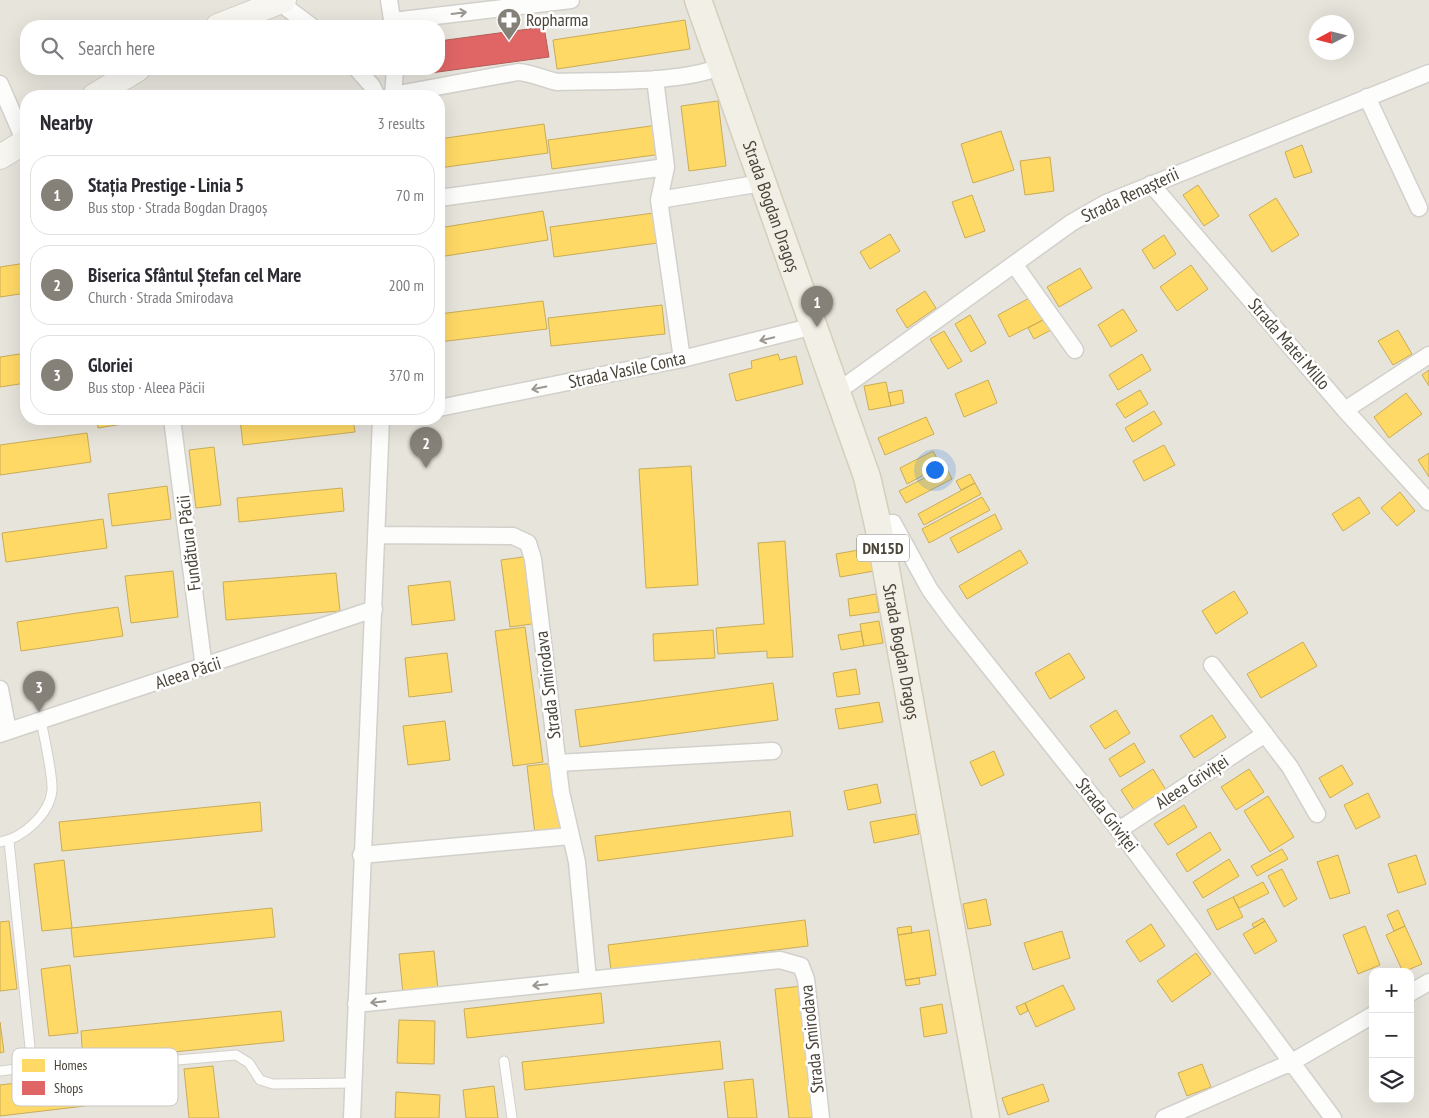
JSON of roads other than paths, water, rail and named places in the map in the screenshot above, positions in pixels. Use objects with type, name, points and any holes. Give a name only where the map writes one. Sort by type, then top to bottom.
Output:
[{"type":"main road","name":"Strada Bogdan Dragoș","points":[[698,0],[867,477],[878,525],[986,1118]]},
{"type":"main road","points":[[233,20],[282,1]]},
{"type":"main road","points":[[106,90],[129,75]]},
{"type":"main road","points":[[0,157],[20,145]]},
{"type":"street","points":[[389,0],[392,20]]},
{"type":"street","points":[[423,20],[572,0]]},
{"type":"street","points":[[282,1],[303,20]]},
{"type":"street","points":[[420,90],[518,72],[534,73],[546,80],[557,82],[655,79],[711,71],[722,66]]},
{"type":"street","name":"Strada Renașterii","points":[[836,388],[848,384],[1071,223],[1106,203],[1429,73]]},
{"type":"street","points":[[362,75],[378,90]]},
{"type":"street","points":[[390,90],[393,75]]},
{"type":"street","points":[[655,79],[666,167],[659,200],[682,359]]},
{"type":"street","points":[[0,84],[20,128]]},
{"type":"street","points":[[1366,98],[1419,208]]},
{"type":"street","points":[[445,197],[666,167]]},
{"type":"street","points":[[659,200],[750,185],[761,181]]},
{"type":"street","name":"Strada Matei Millo","points":[[1151,184],[1345,410],[1427,496]]},
{"type":"street","points":[[1014,264],[1075,350]]},
{"type":"street","name":"Strada Vasile Conta","points":[[445,407],[682,359],[814,326]]},
{"type":"street","points":[[1345,410],[1429,355]]},
{"type":"street","name":"Fundătura Păcii","points":[[173,425],[204,668]]},
{"type":"street","points":[[352,1118],[361,855],[382,425]]},
{"type":"street","name":"Strada Griviței","points":[[878,525],[893,522],[930,590],[952,620],[1120,830],[1333,1118]]},
{"type":"street","name":"Strada Smirodava","points":[[376,536],[513,536],[528,543],[533,559],[561,792],[577,862],[588,980]]},
{"type":"street","name":"Aleea Păcii","points":[[4,733],[374,610]]},
{"type":"street","points":[[1212,665],[1290,767],[1317,814]]},
{"type":"street","points":[[0,689],[4,733]]},
{"type":"street","name":"Aleea Griviței","points":[[1120,830],[1265,734]]},
{"type":"street","points":[[557,762],[773,751]]},
{"type":"street","points":[[361,855],[571,836]]},
{"type":"street","name":"Strada Smirodava","points":[[356,1004],[780,960],[801,966],[806,979],[821,1118]]},
{"type":"street","points":[[1414,991],[1429,982]]},
{"type":"street","points":[[1164,1118],[1292,1062],[1369,1017]]},
{"type":"lane","points":[[30,1048],[5,842],[37,823],[52,791],[41,720]]},
{"type":"lane","points":[[178,1060],[236,1055],[249,1063],[260,1080],[273,1084],[353,1083]]},
{"type":"lane","points":[[504,1061],[512,1118]]},
{"type":"place","name":"Ropharma","points":[[509,41]]},
{"type":"place","name":"Stația Prestige - Linia 5","points":[[817,327]]},
{"type":"place","name":"Biserica Sfântul Ștefan cel Mare","points":[[426,468]]},
{"type":"place","name":"Gloriei","points":[[39,712]]}]
